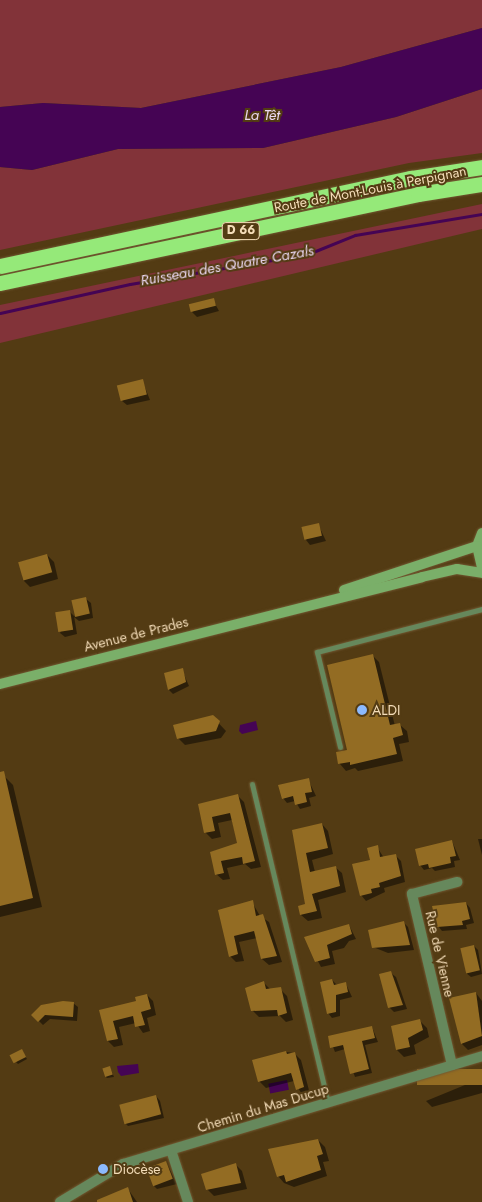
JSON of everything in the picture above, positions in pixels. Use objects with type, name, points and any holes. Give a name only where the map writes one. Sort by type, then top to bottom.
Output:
[{"type":"highway","name":"Route de Mont-Louis à Perpignan","points":[[0,266],[411,178],[482,167]]},
{"type":"highway","name":"Route de Mont-Louis à Perpignan","points":[[0,283],[418,194],[482,184]]},
{"type":"main road","points":[[482,533],[477,546],[482,567]]},
{"type":"main road","name":"Avenue de Prades","points":[[279,612],[477,546]]},
{"type":"main road","name":"Avenue de Prades","points":[[0,684],[279,612],[457,569],[482,572]]},
{"type":"street","name":"Rue de Vienne","points":[[452,1065],[412,894],[457,882]]},
{"type":"street","name":"Chemin du Mas Ducup","points":[[60,1202],[123,1164],[482,1056]]},
{"type":"street","points":[[171,1150],[188,1202]]},
{"type":"lane","points":[[340,747],[317,652],[482,609]]},
{"type":"lane","points":[[252,784],[329,1102]]},
{"type":"shaded area","points":[[0,0],[482,0],[482,28],[341,67],[141,108],[43,103],[0,107]]},
{"type":"shaded area","points":[[482,89],[482,153],[409,163],[0,250],[0,167],[32,170],[118,149],[263,148],[396,117]]},
{"type":"shaded area","points":[[482,204],[482,229],[0,343],[0,305]]},
{"type":"water","name":"La Têt","points":[[482,28],[482,89],[396,117],[263,148],[118,149],[32,170],[0,167],[0,107],[43,103],[141,108],[341,67]]},
{"type":"water","points":[[256,721],[258,730],[242,734],[239,731],[240,725]]},
{"type":"water","points":[[138,1064],[139,1073],[121,1076],[118,1072],[117,1066]]},
{"type":"water","points":[[287,1080],[289,1090],[270,1093],[268,1084]]},
{"type":"building","points":[[214,298],[216,306],[191,312],[189,304]]},
{"type":"building","points":[[143,379],[147,395],[121,401],[117,386]]},
{"type":"building","points":[[319,523],[322,536],[304,540],[301,527]]},
{"type":"building","points":[[47,554],[52,572],[23,581],[18,562]]},
{"type":"building","points":[[86,597],[90,614],[75,617],[71,600]]},
{"type":"building","points":[[70,610],[73,630],[58,632],[55,612]]},
{"type":"building","name":"ALDI","points":[[373,654],[390,725],[400,723],[403,735],[393,738],[397,754],[350,765],[350,762],[338,764],[336,752],[347,750],[327,665]]},
{"type":"building","points":[[183,668],[186,682],[168,690],[164,673]]},
{"type":"building","points":[[213,715],[220,721],[216,731],[177,739],[173,725]]},
{"type":"building","points":[[4,771],[33,898],[0,906],[0,772]]},
{"type":"building","points":[[309,778],[312,792],[305,793],[307,802],[295,805],[293,796],[282,799],[278,785]]},
{"type":"building","points":[[238,794],[255,861],[243,864],[242,857],[221,861],[224,873],[215,875],[210,852],[237,843],[230,813],[212,817],[215,831],[204,833],[198,804]]},
{"type":"building","points":[[322,823],[328,848],[306,853],[310,872],[336,866],[340,886],[312,894],[317,911],[300,915],[298,906],[305,904],[292,830]]},
{"type":"building","points":[[452,840],[456,856],[450,857],[451,863],[429,868],[428,864],[419,866],[415,849]]},
{"type":"building","points":[[378,845],[380,857],[396,854],[401,876],[379,883],[380,887],[371,889],[372,893],[360,896],[352,864],[370,860],[367,848]]},
{"type":"building","points":[[253,900],[256,916],[263,914],[277,956],[261,959],[254,931],[234,936],[238,954],[229,957],[218,910]]},
{"type":"building","points":[[466,902],[470,919],[462,921],[463,925],[437,927],[432,906]]},
{"type":"building","points":[[404,921],[410,945],[372,948],[368,930]]},
{"type":"building","points":[[349,924],[352,934],[327,945],[330,958],[315,962],[304,937]]},
{"type":"building","points":[[474,945],[480,970],[466,973],[460,948]]},
{"type":"building","points":[[391,971],[403,1005],[388,1008],[379,974]]},
{"type":"building","points":[[332,979],[334,985],[346,982],[348,992],[336,995],[336,1012],[327,1014],[320,982]]},
{"type":"building","points":[[264,981],[266,989],[281,987],[287,1013],[278,1016],[277,1010],[251,1011],[245,988]]},
{"type":"building","points":[[476,992],[482,1036],[461,1044],[449,998]]},
{"type":"building","points":[[147,994],[151,1009],[141,1012],[145,1025],[135,1027],[133,1016],[113,1021],[118,1039],[107,1041],[99,1010],[136,1001],[135,997]]},
{"type":"building","points":[[63,1001],[74,1002],[73,1017],[45,1015],[38,1022],[31,1015],[41,1005]]},
{"type":"building","points":[[420,1019],[423,1030],[408,1038],[410,1047],[396,1050],[391,1026]]},
{"type":"building","points":[[372,1026],[375,1038],[362,1041],[369,1069],[350,1074],[343,1045],[330,1048],[328,1036]]},
{"type":"building","points":[[22,1049],[26,1057],[14,1063],[10,1055]]},
{"type":"building","points":[[286,1051],[287,1054],[295,1052],[304,1087],[296,1090],[291,1073],[258,1082],[252,1060]]},
{"type":"building","points":[[110,1066],[113,1075],[105,1077],[102,1068]]},
{"type":"building","points":[[417,1069],[482,1069],[482,1085],[417,1085]]},
{"type":"building","points":[[156,1095],[161,1114],[124,1124],[119,1105]]},
{"type":"building","points":[[318,1139],[323,1154],[317,1156],[321,1170],[286,1182],[284,1175],[277,1177],[268,1149]]},
{"type":"building","points":[[166,1161],[173,1179],[153,1186],[146,1169]]},
{"type":"building","points":[[236,1163],[241,1183],[206,1190],[201,1174]]},
{"type":"building","points":[[128,1187],[133,1202],[97,1202],[97,1200]]},
{"type":"waterway","name":"Ruisseau des Quatre Cazals","points":[[0,313],[130,284],[308,254],[355,235],[482,214]]},
{"type":"place","name":"ALDI","points":[[362,710]]},
{"type":"place","name":"Diocèse","points":[[103,1169]]}]
